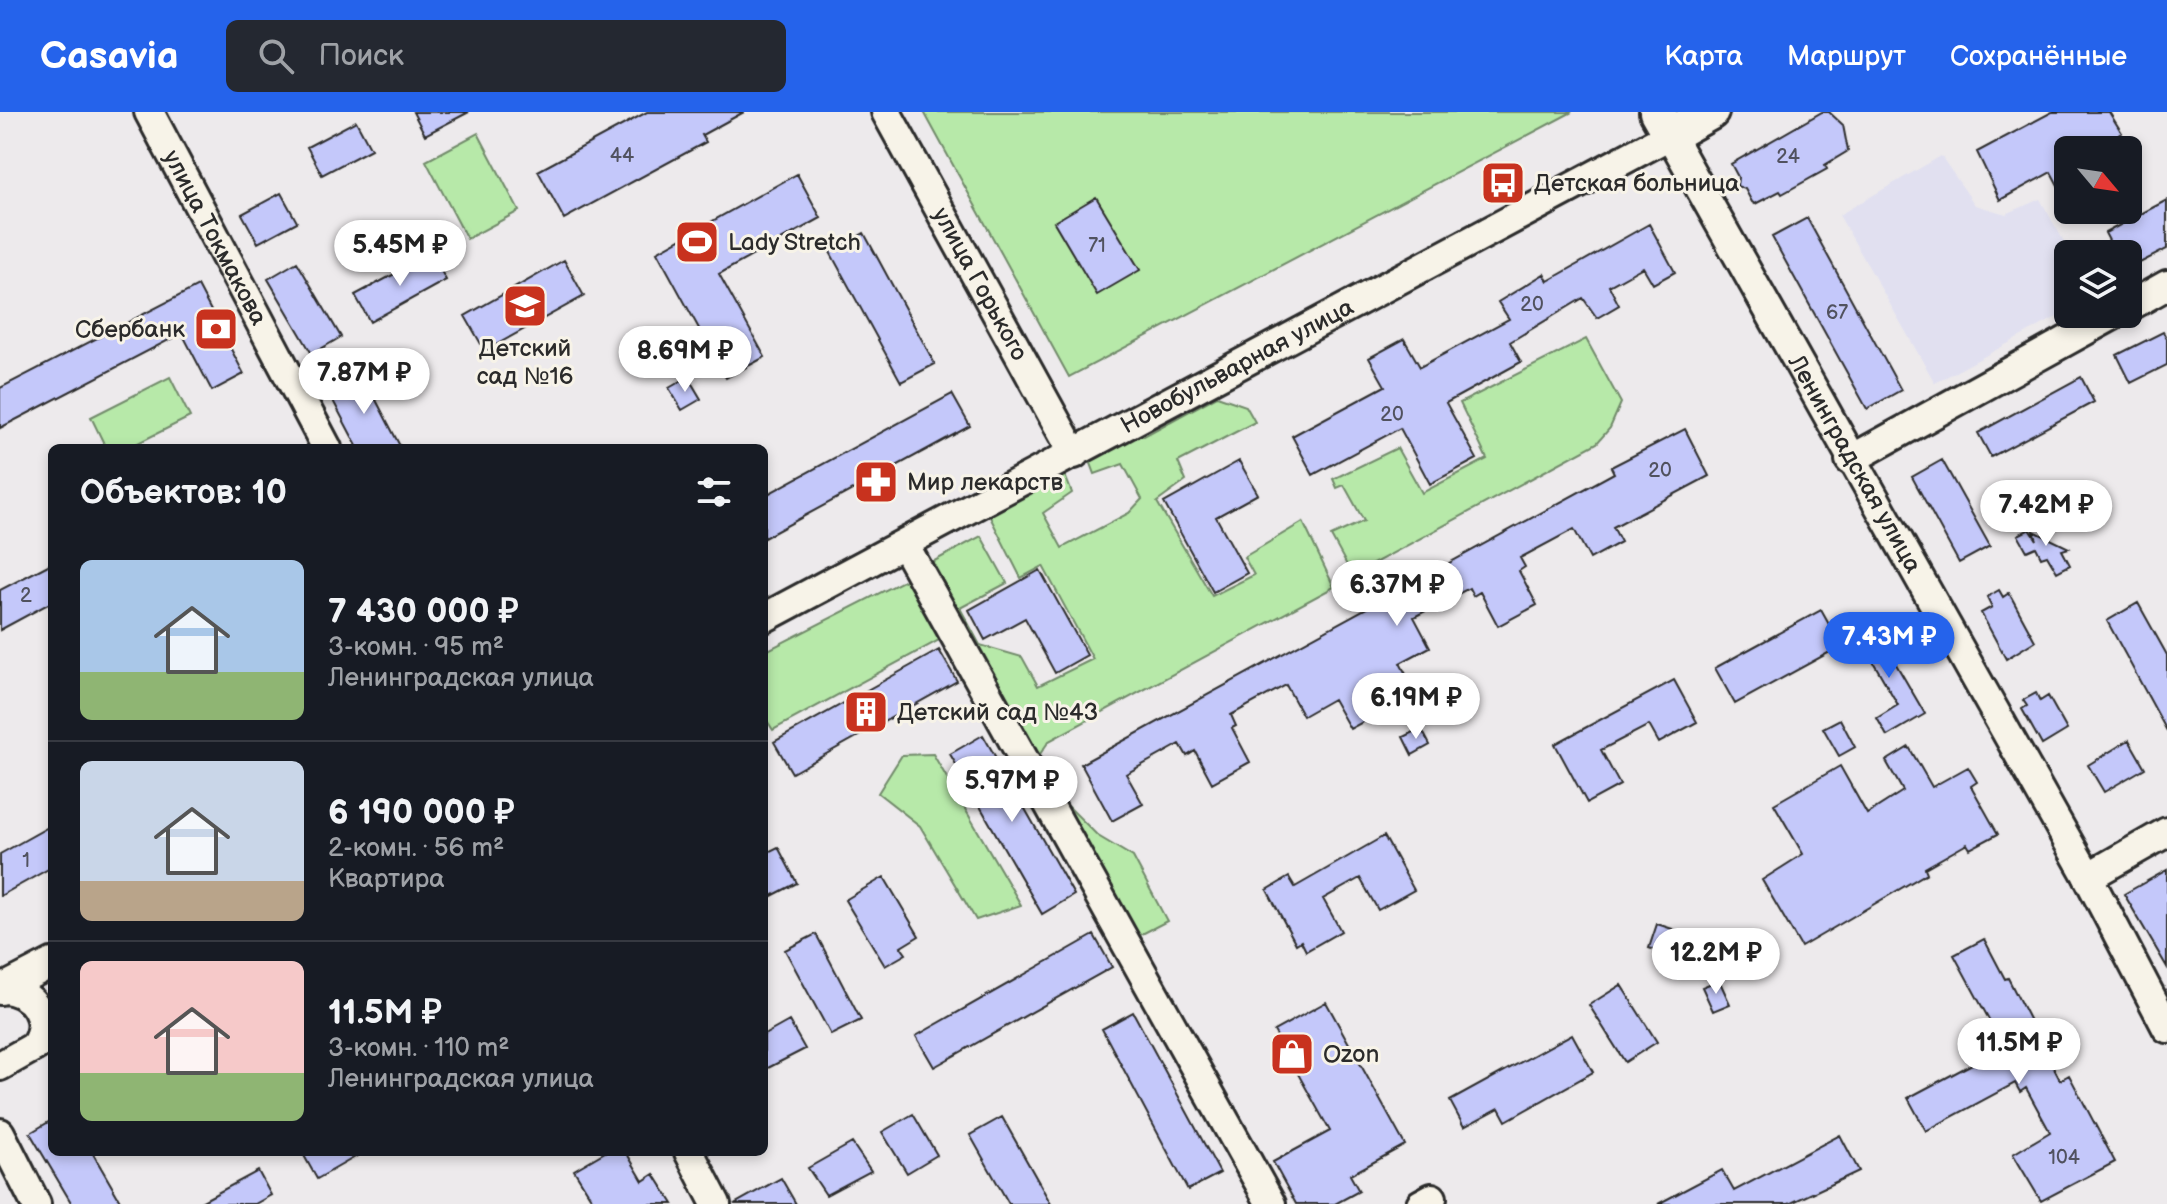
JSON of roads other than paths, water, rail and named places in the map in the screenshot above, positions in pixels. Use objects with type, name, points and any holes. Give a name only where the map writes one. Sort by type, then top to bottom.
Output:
[{"type":"main road","name":"Новобульварная улица","points":[[1663,123],[1711,112]]},
{"type":"street","name":"улица Токмакова","points":[[149,112],[325,444]]},
{"type":"street","name":"улица Горького","points":[[886,112],[1074,454]]},
{"type":"street","name":"Новобульварная улица","points":[[768,616],[1074,454],[1663,123]]},
{"type":"street","name":"Ленинградская улица","points":[[1663,123],[1850,460],[2088,877],[2167,1028]]},
{"type":"street","points":[[2142,299],[2167,285]]},
{"type":"street","points":[[1850,460],[2090,328]]},
{"type":"street","points":[[904,544],[1271,1204]]},
{"type":"street","points":[[2088,877],[2167,832]]},
{"type":"street","points":[[1,990],[48,965]]},
{"type":"street","points":[[1,990],[25,993],[34,1002],[42,1026],[20,1053]]},
{"type":"street","points":[[0,1133],[36,1204]]},
{"type":"street","points":[[691,1156],[716,1204]]},
{"type":"place","name":"Детская больница","points":[[1503,183]]},
{"type":"place","name":"Lady Stretch","points":[[697,242]]},
{"type":"place","name":"Детский сад №16","points":[[525,306]]},
{"type":"place","name":"Сбербанк","points":[[216,329]]},
{"type":"place","name":"Мир лекарств","points":[[876,482]]},
{"type":"place","name":"Детский сад №43","points":[[866,712]]},
{"type":"place","name":"Ozon","points":[[1292,1054]]}]
